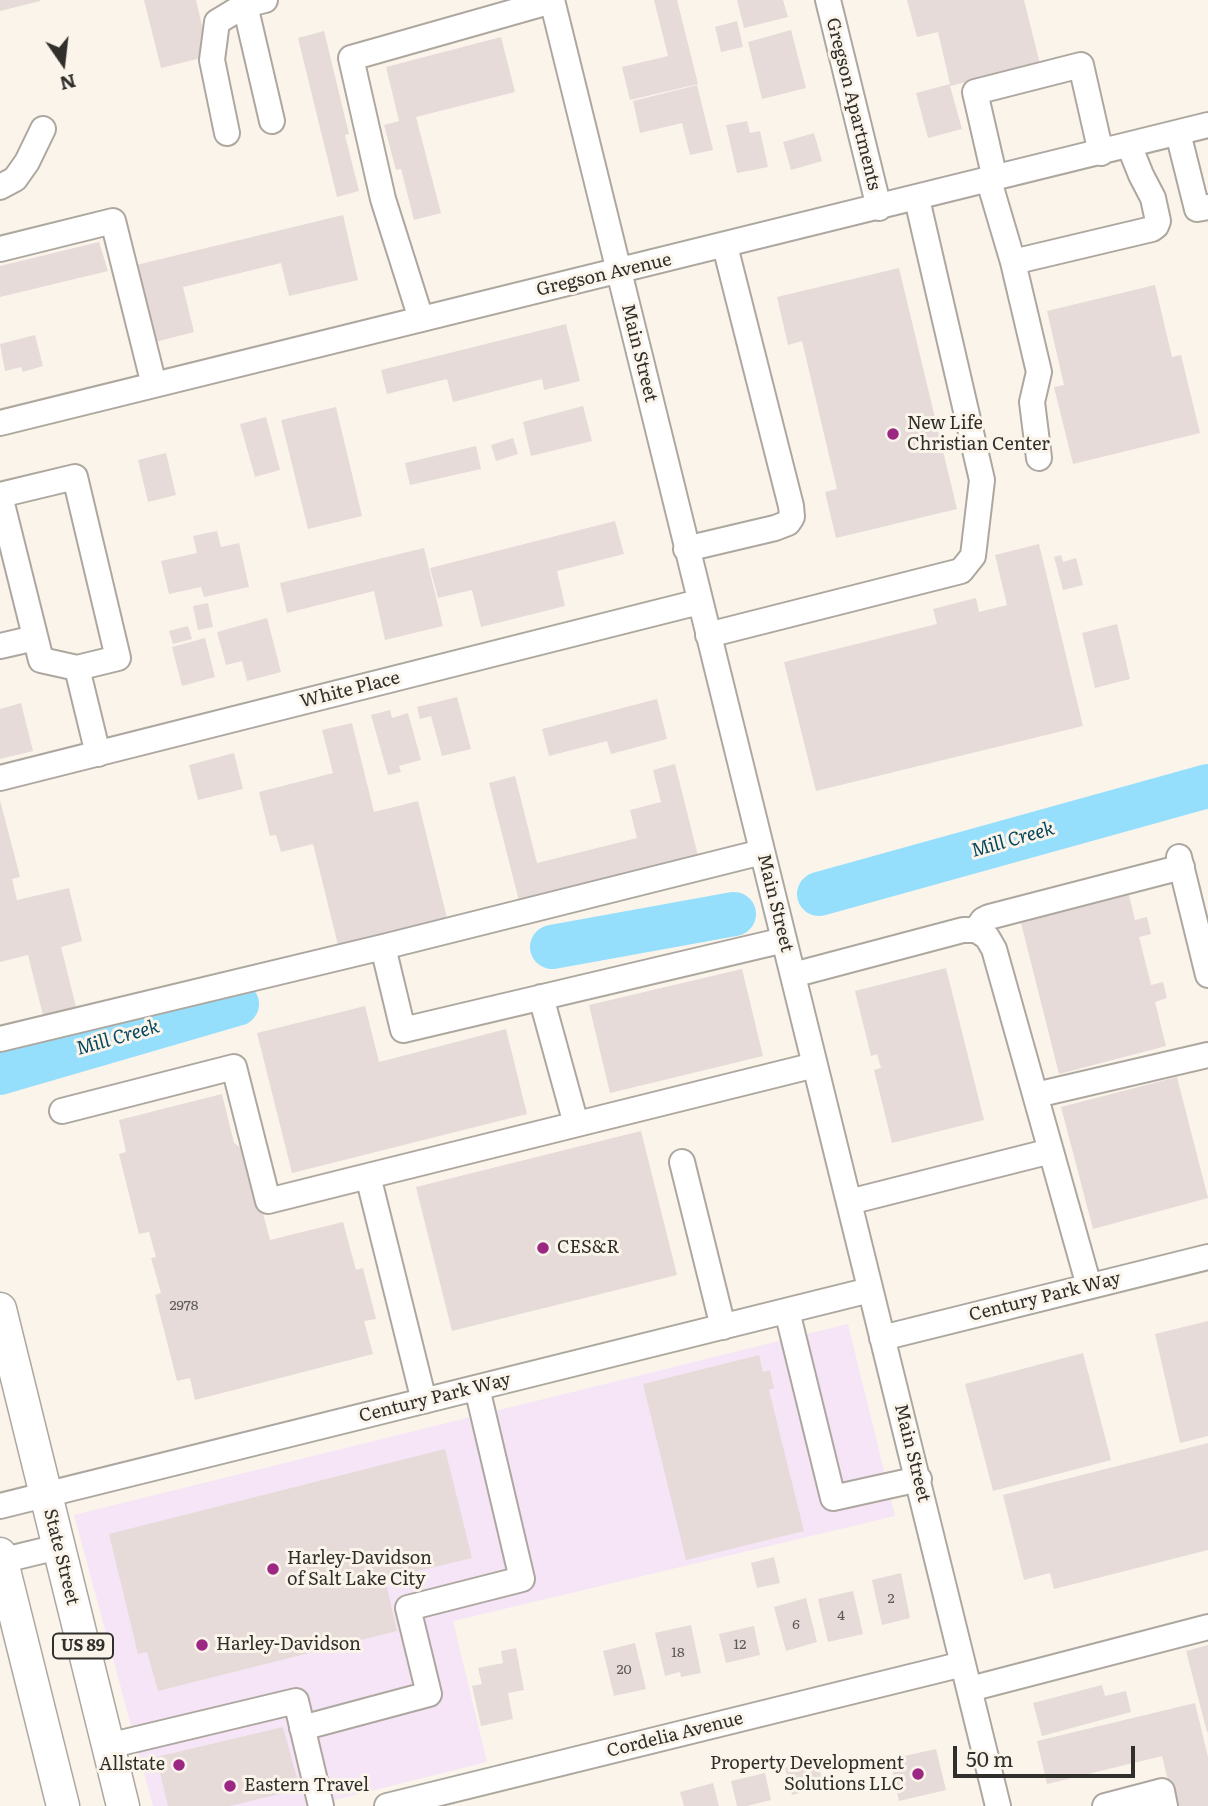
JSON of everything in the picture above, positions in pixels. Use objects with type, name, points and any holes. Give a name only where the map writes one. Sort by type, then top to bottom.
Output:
[{"type":"main road","name":"State Street","points":[[0,1309],[123,1806]]},
{"type":"main road","points":[[1,1558],[63,1806]]},
{"type":"street","points":[[421,319],[383,199],[351,58],[552,0]]},
{"type":"street","name":"Main Street","points":[[552,0],[998,1806]]},
{"type":"street","name":"Gregson Apartments","points":[[828,0],[879,208]]},
{"type":"street","points":[[227,133],[212,60],[217,22],[255,3],[272,121]]},
{"type":"street","points":[[1039,458],[1032,402],[1039,372],[992,180],[975,92],[1081,65],[1101,153]]},
{"type":"street","name":"Gregson Avenue","points":[[0,423],[917,199],[1208,125]]},
{"type":"street","points":[[0,187],[15,179],[27,162],[43,129]]},
{"type":"street","points":[[1178,133],[1197,209],[1208,207]]},
{"type":"street","points":[[1013,262],[1156,226],[1158,221],[1153,198],[1129,145]]},
{"type":"street","points":[[708,635],[961,571],[972,556],[982,480],[917,199]]},
{"type":"street","points":[[0,249],[113,222],[153,385]]},
{"type":"street","points":[[687,549],[775,528],[788,523],[792,517],[792,506],[725,246]]},
{"type":"street","points":[[75,477],[118,659],[77,668],[41,660],[0,496],[75,477]]},
{"type":"street","name":"White Place","points":[[0,778],[699,603]]},
{"type":"street","points":[[0,646],[35,638]]},
{"type":"street","points":[[77,668],[98,754]]},
{"type":"street","points":[[0,1039],[762,852]]},
{"type":"street","points":[[976,930],[983,920],[989,917],[1181,862],[1200,903],[1208,975]]},
{"type":"street","points":[[793,975],[963,930],[976,930],[987,937],[994,949],[1090,1286]]},
{"type":"street","points":[[383,947],[403,1030],[784,940]]},
{"type":"street","points":[[541,998],[576,1124]]},
{"type":"street","points":[[1036,1095],[1208,1055]]},
{"type":"street","points":[[62,1111],[234,1067],[268,1201],[815,1065]]},
{"type":"street","points":[[849,1202],[1051,1151]]},
{"type":"street","points":[[682,1162],[723,1327]]},
{"type":"street","points":[[368,1176],[424,1401]]},
{"type":"street","name":"Century Park Way","points":[[882,1338],[1208,1257]]},
{"type":"street","name":"Century Park Way","points":[[0,1506],[870,1290]]},
{"type":"street","points":[[787,1311],[833,1498],[919,1479]]},
{"type":"street","points":[[302,1728],[429,1694],[408,1608],[522,1579],[477,1388]]},
{"type":"street","points":[[1,1558],[58,1546]]},
{"type":"street","points":[[970,1689],[1208,1627]]},
{"type":"street","name":"Cordelia Avenue","points":[[387,1806],[963,1664]]},
{"type":"street","points":[[108,1746],[296,1701],[321,1806]]},
{"type":"street","points":[[1105,1806],[1162,1791],[1165,1806]]},
{"type":"shaded area","points":[[848,1324],[895,1516],[453,1621],[487,1762],[310,1806],[153,1806],[74,1515]]},
{"type":"building","points":[[0,0],[40,0],[40,1],[0,11]]},
{"type":"building","points":[[144,0],[196,0],[209,56],[161,68]]},
{"type":"building","points":[[654,0],[677,0],[698,84],[630,100],[622,67],[668,56]]},
{"type":"building","points":[[737,0],[783,0],[788,17],[744,28]]},
{"type":"building","points":[[907,0],[1024,0],[1040,64],[950,86],[962,129],[928,138],[916,93],[950,84],[938,32],[917,37]]},
{"type":"building","points":[[737,21],[743,47],[721,52],[715,27]]},
{"type":"building","points":[[791,30],[806,88],[762,99],[748,42]]},
{"type":"building","points":[[324,31],[349,134],[345,135],[359,191],[337,197],[298,38]]},
{"type":"building","points":[[501,37],[515,92],[416,117],[441,213],[414,220],[401,169],[396,170],[384,125],[399,121],[386,67]]},
{"type":"building","points":[[697,85],[713,150],[690,155],[682,123],[640,133],[633,101]]},
{"type":"building","points":[[747,121],[750,133],[760,131],[768,167],[737,173],[726,125]]},
{"type":"building","points":[[814,133],[822,161],[791,170],[783,142]]},
{"type":"building","points":[[343,215],[358,280],[289,296],[281,263],[183,287],[194,332],[151,343],[132,266]]},
{"type":"building","points":[[99,242],[108,271],[0,297],[0,266]]},
{"type":"building","points":[[899,268],[957,509],[836,538],[825,492],[837,489],[802,341],[788,345],[777,297]]},
{"type":"building","points":[[1155,285],[1172,357],[1181,355],[1200,433],[1073,464],[1054,387],[1064,385],[1047,311]]},
{"type":"building","points":[[566,324],[580,381],[544,390],[542,379],[453,402],[447,379],[387,394],[381,370]]},
{"type":"building","points":[[35,335],[43,366],[23,372],[21,367],[5,371],[0,344]]},
{"type":"building","points":[[583,406],[592,441],[531,456],[523,422]]},
{"type":"building","points":[[336,407],[362,516],[308,529],[281,420]]},
{"type":"building","points":[[266,417],[280,470],[255,477],[240,424]]},
{"type":"building","points":[[513,438],[518,454],[496,461],[491,445]]},
{"type":"building","points":[[476,446],[481,469],[410,485],[405,463]]},
{"type":"building","points":[[166,453],[176,495],[148,502],[138,460]]},
{"type":"building","points":[[615,521],[624,554],[557,571],[565,606],[481,627],[472,590],[438,598],[430,568]]},
{"type":"building","points":[[217,531],[221,547],[239,543],[249,587],[204,597],[201,587],[169,594],[161,561],[197,553],[193,536]]},
{"type":"building","points":[[1039,544],[1083,726],[816,791],[784,662],[937,624],[933,609],[976,598],[979,612],[1007,605],[995,555]]},
{"type":"building","points":[[424,548],[443,626],[385,640],[374,591],[287,613],[280,583]]},
{"type":"building","points":[[1061,555],[1063,562],[1076,558],[1083,585],[1063,590],[1054,557]]},
{"type":"building","points":[[208,603],[213,627],[198,630],[193,606]]},
{"type":"building","points":[[267,618],[281,672],[247,681],[242,661],[226,665],[217,632]]},
{"type":"building","points":[[1117,624],[1130,679],[1095,688],[1082,633]]},
{"type":"building","points":[[188,626],[192,639],[173,644],[169,631]]},
{"type":"building","points":[[205,638],[215,677],[182,686],[172,647]]},
{"type":"building","points":[[457,697],[471,749],[442,756],[431,716],[420,719],[417,707]]},
{"type":"building","points":[[657,699],[667,739],[611,754],[607,741],[549,756],[542,729]]},
{"type":"building","points":[[21,703],[33,751],[0,759],[0,709]]},
{"type":"building","points":[[390,710],[392,718],[408,713],[421,760],[399,766],[401,772],[388,775],[371,715]]},
{"type":"building","points":[[352,723],[374,812],[418,801],[448,922],[339,949],[313,844],[281,852],[276,835],[270,836],[259,792],[333,773],[322,730]]},
{"type":"building","points":[[234,753],[243,789],[198,800],[189,765]]},
{"type":"building","points":[[675,764],[699,860],[520,905],[489,783],[515,776],[537,863],[637,838],[630,810],[661,802],[653,770]]},
{"type":"building","points":[[0,800],[20,877],[12,879],[17,900],[69,888],[82,941],[61,947],[76,1007],[43,1015],[28,955],[0,962]]},
{"type":"building","points":[[1129,895],[1135,920],[1147,917],[1151,934],[1139,937],[1151,985],[1163,982],[1167,998],[1155,1002],[1166,1046],[1059,1074],[1021,923]]},
{"type":"building","points":[[946,968],[984,1120],[892,1143],[874,1070],[881,1068],[877,1054],[871,1056],[855,991]]},
{"type":"building","points":[[742,969],[763,1056],[610,1093],[589,1005]]},
{"type":"building","points":[[365,1006],[379,1062],[506,1029],[527,1114],[292,1173],[257,1033]]},
{"type":"building","points":[[1177,1077],[1208,1198],[1093,1229],[1061,1107]]},
{"type":"building","points":[[222,1094],[234,1143],[244,1150],[251,1167],[270,1240],[343,1222],[356,1270],[363,1268],[376,1319],[364,1321],[373,1354],[195,1400],[190,1378],[177,1381],[155,1295],[161,1293],[151,1258],[156,1257],[149,1232],[139,1234],[119,1154],[126,1152],[119,1120]]},
{"type":"building","points":[[641,1131],[677,1275],[452,1331],[416,1187]]},
{"type":"building","points":[[1208,1321],[1208,1436],[1180,1443],[1155,1334]]},
{"type":"building","points":[[1083,1353],[1111,1460],[993,1491],[965,1384]]},
{"type":"building","points":[[759,1355],[763,1372],[770,1370],[774,1388],[769,1390],[804,1531],[686,1560],[643,1384]]},
{"type":"building","points":[[1208,1443],[1208,1550],[1054,1589],[1050,1573],[1024,1580],[1003,1495]]},
{"type":"building","name":"Harley-Davidson of Salt Lake City","points":[[445,1449],[472,1558],[385,1579],[397,1631],[158,1691],[147,1652],[138,1654],[109,1534]]},
{"type":"building","points":[[774,1557],[780,1583],[757,1588],[751,1563]]},
{"type":"building","points":[[901,1573],[910,1618],[882,1625],[872,1580]]},
{"type":"building","points":[[853,1591],[863,1634],[828,1642],[818,1599]]},
{"type":"building","points":[[806,1598],[817,1642],[786,1651],[774,1607]]},
{"type":"building","points":[[691,1625],[701,1673],[681,1677],[680,1672],[665,1676],[655,1633]]},
{"type":"building","points":[[754,1626],[760,1655],[726,1663],[719,1634]]},
{"type":"building","points":[[635,1643],[646,1689],[614,1696],[603,1651]]},
{"type":"building","points":[[1208,1645],[1208,1732],[1207,1732],[1186,1651]]},
{"type":"building","points":[[516,1648],[524,1690],[508,1693],[513,1719],[481,1726],[472,1686],[482,1684],[478,1668],[503,1663],[501,1651]]},
{"type":"building","points":[[1102,1685],[1105,1696],[1126,1691],[1131,1712],[1042,1736],[1033,1703]]},
{"type":"building","points":[[1195,1703],[1208,1757],[1208,1806],[1174,1806],[1162,1756],[1047,1784],[1037,1741]]},
{"type":"building","points":[[283,1727],[300,1789],[230,1806],[168,1806],[156,1757]]},
{"type":"building","name":"Property Development Solutions LLC","points":[[936,1749],[946,1790],[899,1801],[890,1759]]},
{"type":"building","points":[[817,1759],[824,1787],[792,1795],[785,1768]]},
{"type":"building","points":[[765,1773],[771,1800],[737,1806],[731,1781]]},
{"type":"building","points":[[713,1783],[719,1806],[684,1806],[680,1792]]},
{"type":"waterway","name":"Mill Creek","points":[[819,894],[1208,786]]},
{"type":"waterway","name":"Mill Creek","points":[[552,947],[734,914]]},
{"type":"waterway","name":"Mill Creek","points":[[0,1073],[237,1004]]},
{"type":"place","name":"New Life Christian Center","points":[[893,434]]},
{"type":"place","name":"CES&R","points":[[543,1248]]},
{"type":"place","name":"Harley-Davidson of Salt Lake City","points":[[273,1569]]},
{"type":"place","name":"Harley-Davidson","points":[[202,1645]]},
{"type":"place","name":"Allstate","points":[[179,1765]]},
{"type":"place","name":"Property Development Solutions LLC","points":[[918,1774]]},
{"type":"place","name":"Eastern Travel","points":[[230,1786]]}]
